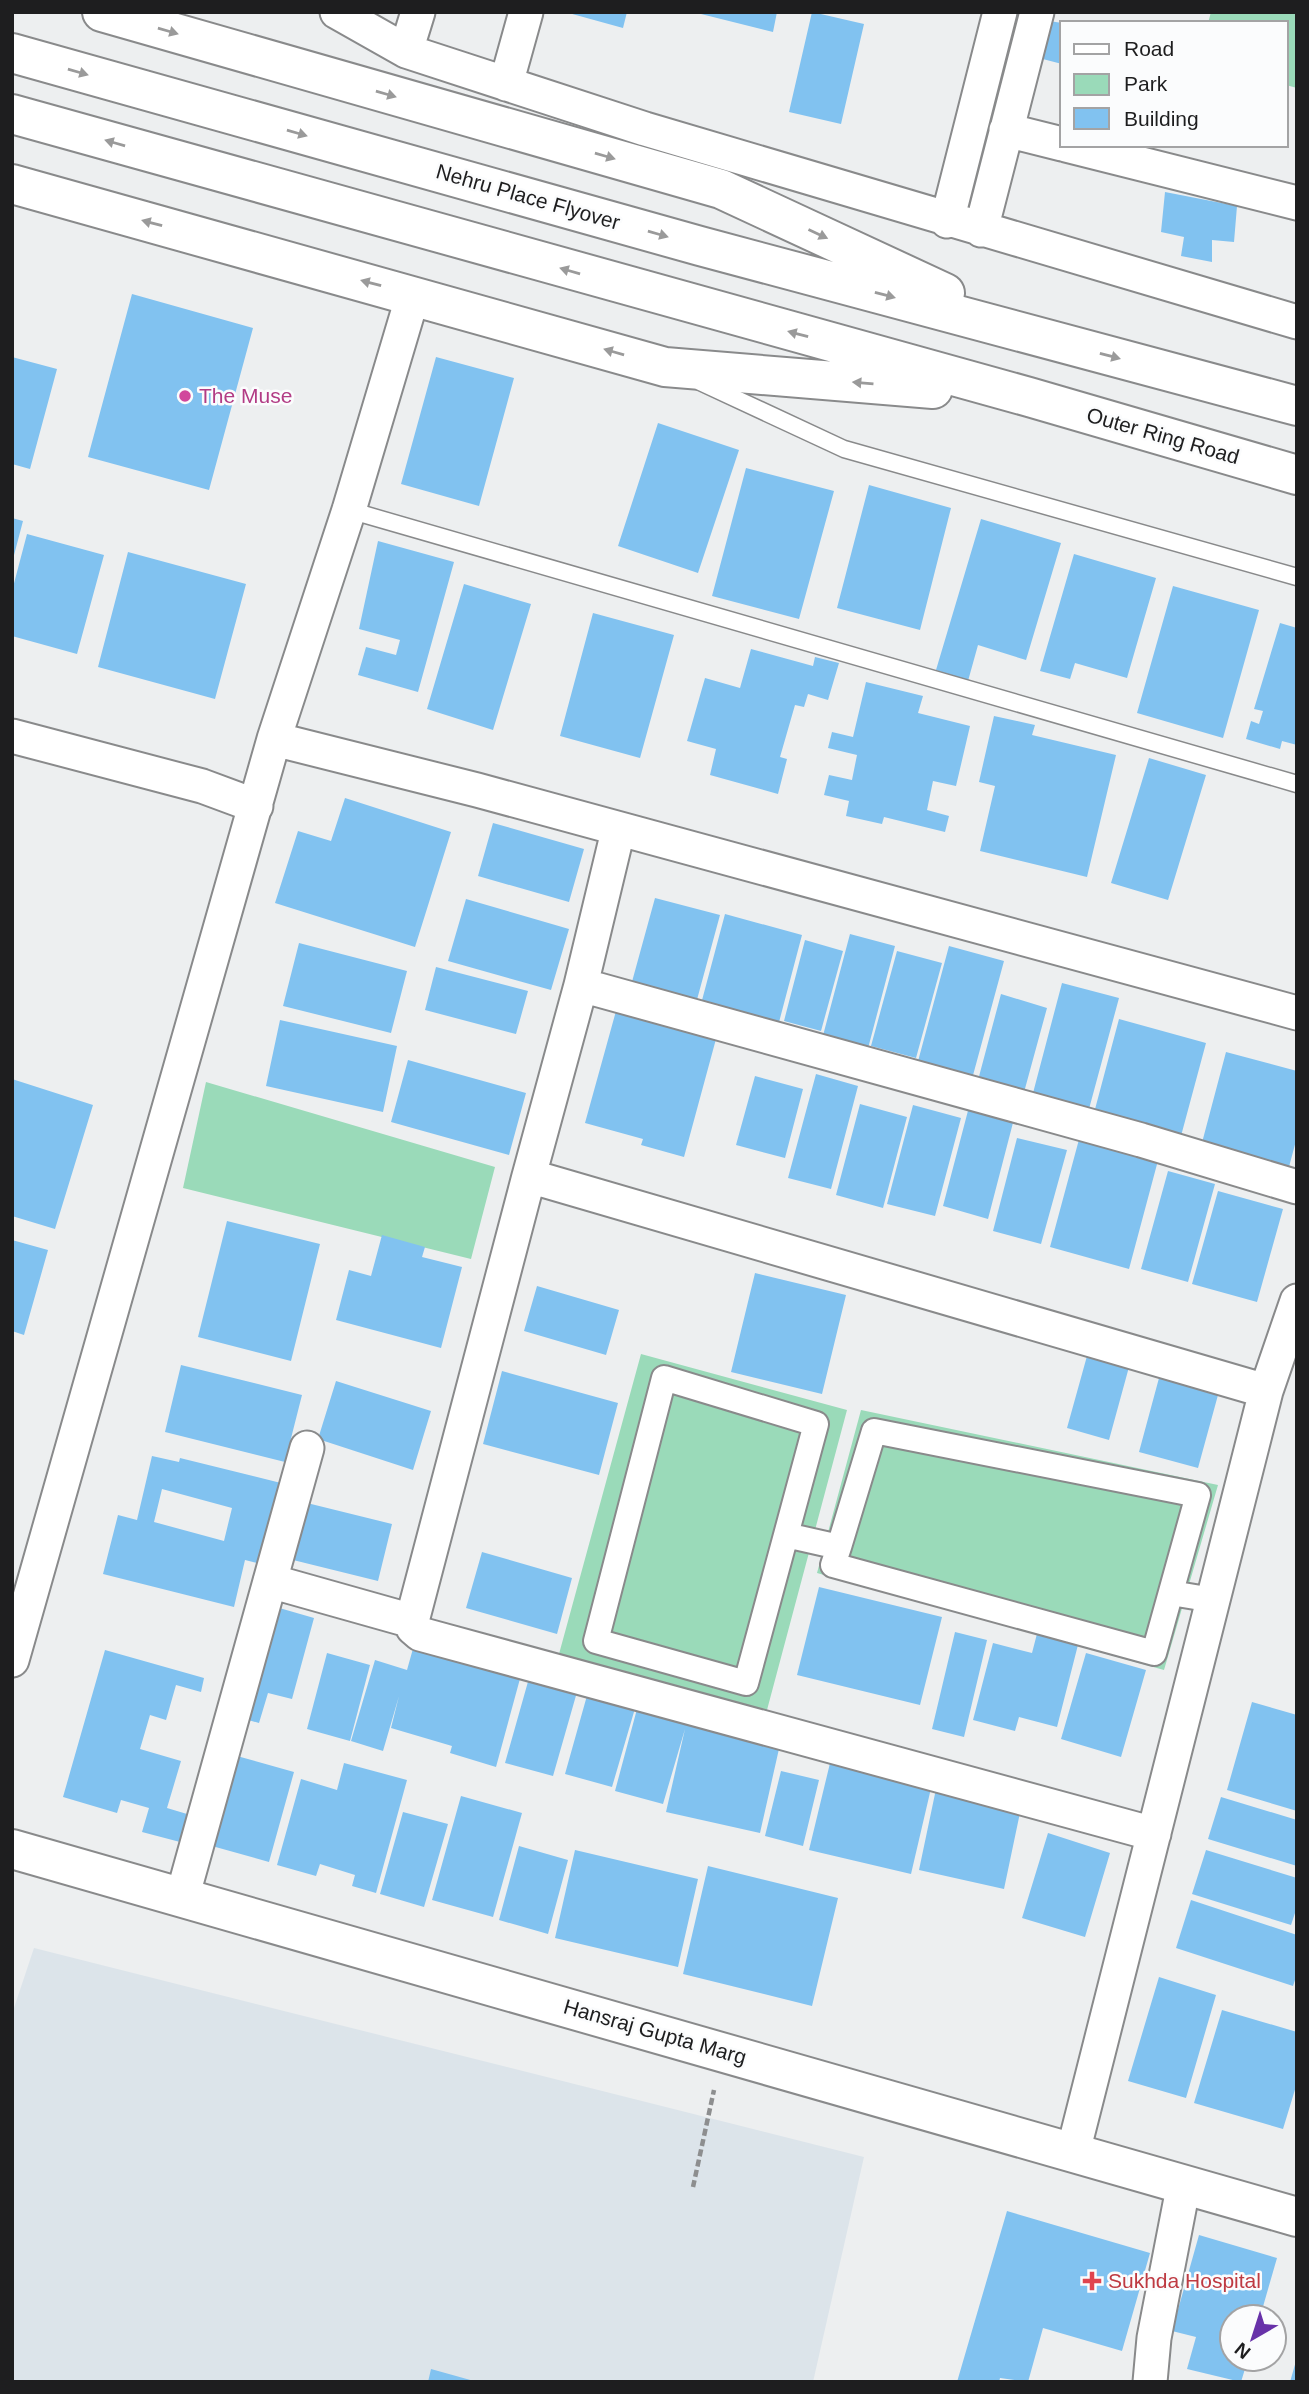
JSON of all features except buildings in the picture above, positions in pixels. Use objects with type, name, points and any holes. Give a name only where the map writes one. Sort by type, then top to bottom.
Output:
[{"type":"main road","points":[[102,12],[721,189],[1044,338],[1297,406]]},
{"type":"main road","name":"Nehru Place Flyover","points":[[12,53],[701,246],[1044,338]]},
{"type":"main road","points":[[12,114],[683,303],[1029,397]]},
{"type":"main road","points":[[12,184],[666,367],[1029,397]]},
{"type":"main road","name":"Outer Ring Road","points":[[1029,397],[1297,475]]},
{"type":"main road","name":"Hansraj Gupta Marg","points":[[12,1849],[1297,2217]]},
{"type":"street","points":[[337,12],[406,51],[506,84],[947,221],[1297,323]]},
{"type":"street","points":[[406,51],[418,12]]},
{"type":"street","points":[[506,84],[527,12]]},
{"type":"street","points":[[947,221],[1000,12]]},
{"type":"street","points":[[981,230],[1037,12]]},
{"type":"street","points":[[1006,130],[1060,144]]},
{"type":"street","points":[[1072,147],[1297,203]]},
{"type":"street","points":[[12,1660],[274,739],[349,510],[413,295]]},
{"type":"street","points":[[12,736],[202,786],[256,806]]},
{"type":"street","points":[[274,739],[477,790],[618,831],[1297,1013]]},
{"type":"street","points":[[618,831],[581,985],[412,1621],[413,1628],[420,1634],[1154,1834]]},
{"type":"street","points":[[581,985],[1141,1140],[1297,1186]]},
{"type":"street","points":[[529,1176],[1266,1391]]},
{"type":"street","points":[[1073,2152],[1266,1391],[1297,1301]]},
{"type":"street","points":[[664,1378],[816,1424],[786,1535],[746,1683],[596,1642],[664,1378]]},
{"type":"street","points":[[874,1431],[1198,1495],[1154,1653],[833,1565],[839,1547],[874,1431]]},
{"type":"street","points":[[182,1898],[307,1448]]},
{"type":"street","points":[[786,1535],[839,1547]]},
{"type":"street","points":[[270,1581],[412,1621]]},
{"type":"street","points":[[1171,1593],[1213,1600]]},
{"type":"street","points":[[664,1700],[674,1663]]},
{"type":"street","points":[[1150,2382],[1154,2338],[1184,2183]]},
{"type":"lane","points":[[666,367],[844,449],[1297,577]]},
{"type":"lane","points":[[349,510],[1297,784]]},
{"type":"path","points":[[693,2187],[722,2051]]},
{"type":"shaded area","points":[[34,1948],[864,2157],[813,2382],[12,2382],[12,2014]]},
{"type":"green space","points":[[1211,12],[1297,12],[1297,88],[1288,86],[1288,21],[1209,21]]},
{"type":"green space","points":[[206,1082],[495,1167],[471,1259],[183,1188]]},
{"type":"green space","points":[[641,1354],[847,1410],[767,1710],[559,1654]]},
{"type":"green space","points":[[861,1410],[1218,1485],[1164,1670],[817,1573]]},
{"type":"place","name":"The Muse","points":[[185,396]]},
{"type":"place","name":"Sukhda Hospital","points":[[1092,2281]]}]
